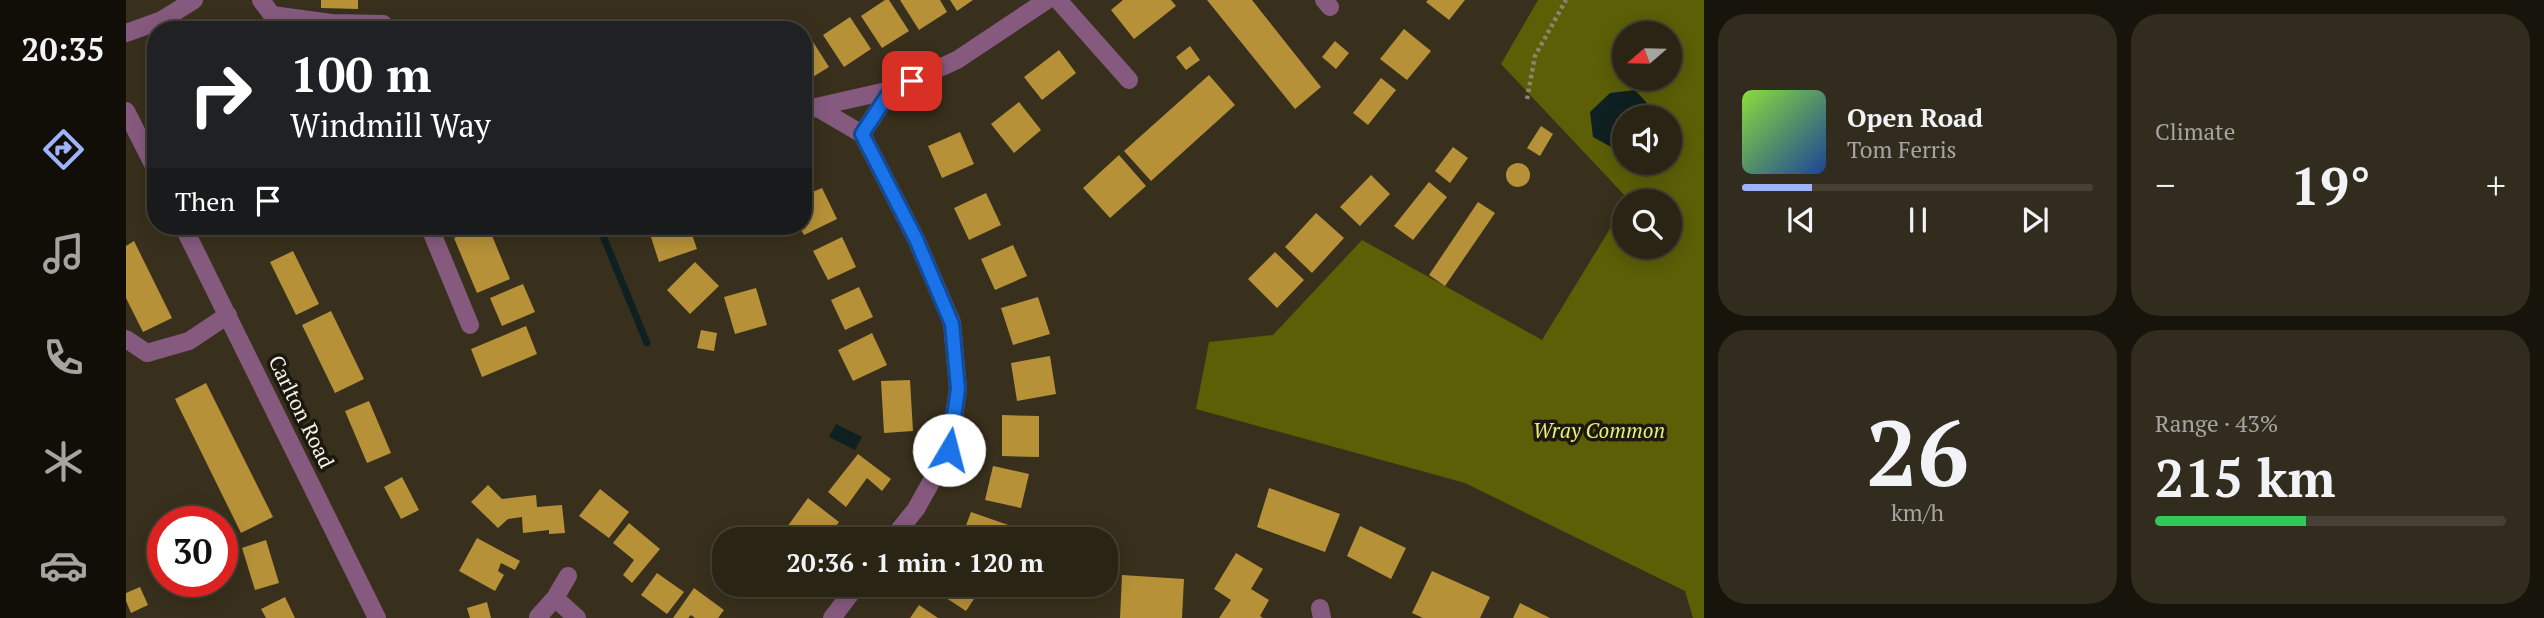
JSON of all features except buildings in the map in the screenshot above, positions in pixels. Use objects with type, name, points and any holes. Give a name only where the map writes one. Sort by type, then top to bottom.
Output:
[{"type":"street","points":[[159,21],[194,0]]},
{"type":"street","points":[[261,0],[272,15],[316,21]]},
{"type":"street","points":[[812,110],[891,90],[957,60],[1047,0]]},
{"type":"street","points":[[1058,0],[1129,80]]},
{"type":"street","points":[[126,33],[147,25]]},
{"type":"street","points":[[862,134],[891,90]]},
{"type":"street","points":[[126,110],[147,152]]},
{"type":"street","points":[[812,111],[862,134],[916,239],[952,324],[958,389],[949,450],[916,509],[902,527]]},
{"type":"street","name":"Carlton Road","points":[[188,235],[377,618]]},
{"type":"street","points":[[433,235],[470,325]]},
{"type":"street","points":[[126,340],[147,353],[189,341],[228,315]]},
{"type":"street","points":[[538,617],[555,598],[568,576]]},
{"type":"street","points":[[832,618],[848,597]]},
{"type":"street","points":[[555,598],[577,618]]},
{"type":"path","points":[[1527,99],[1535,56],[1566,0]]},
{"type":"green space","name":"Wray Common","points":[[1538,0],[1704,0],[1704,618],[1693,618],[1685,591],[1465,483],[1196,409],[1209,342],[1273,335],[1362,240],[1542,340],[1612,226],[1612,259],[1682,259],[1682,189],[1619,189],[1501,64]]},
{"type":"shaded area","points":[[1636,91],[1649,105],[1612,105],[1612,147],[1593,137],[1590,112],[1610,93]]},
{"type":"shaded area","points":[[836,424],[862,437],[855,450],[829,437]]},
{"type":"waterway","points":[[603,235],[647,343]]},
{"type":"route","points":[[912,81],[891,90],[862,134],[916,239],[952,324],[958,389],[949,450]]}]
